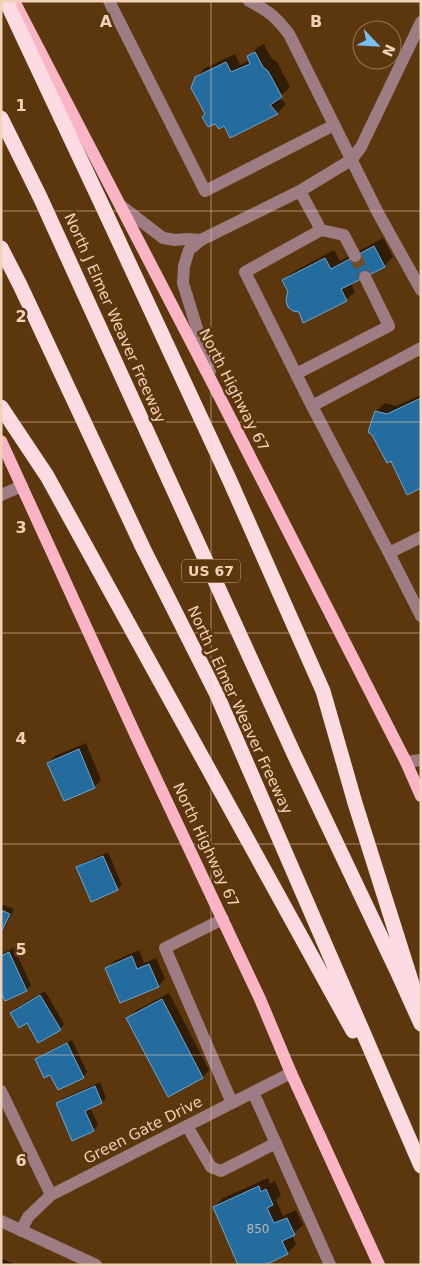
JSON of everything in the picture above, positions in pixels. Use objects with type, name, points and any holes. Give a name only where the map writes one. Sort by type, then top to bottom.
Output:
[{"type":"highway","points":[[6,1],[230,481],[323,690],[355,803],[421,1012]]},
{"type":"highway","name":"North J Elmer Weaver Freeway","points":[[1,118],[40,197],[294,754],[421,1024]]},
{"type":"highway","name":"North J Elmer Weaver Freeway","points":[[1,248],[143,548],[217,695],[421,1166]]},
{"type":"highway","points":[[1,407],[46,476],[399,1116]]},
{"type":"main road","name":"North Highway 67","points":[[14,1],[215,388],[406,762],[421,796]]},
{"type":"main road","name":"North Highway 67","points":[[1,441],[132,727],[260,999],[291,1073],[379,1265]]},
{"type":"street","points":[[110,1],[205,191],[334,125]]},
{"type":"street","points":[[250,1],[272,14],[289,34],[378,213],[421,290]]},
{"type":"street","points":[[215,388],[183,283],[184,266],[189,250],[200,240],[300,190],[351,160],[361,147],[421,22]]},
{"type":"street","points":[[300,190],[321,230]]},
{"type":"street","points":[[120,206],[163,238],[200,240]]},
{"type":"street","points":[[355,256],[344,235],[321,230],[245,272],[421,616]]},
{"type":"street","points":[[296,374],[389,326],[365,277]]},
{"type":"street","points":[[312,406],[421,348]]},
{"type":"street","points":[[1,495],[22,486]]},
{"type":"street","points":[[389,553],[421,537]]},
{"type":"street","points":[[406,762],[421,760]]},
{"type":"street","points":[[223,919],[165,948],[232,1103]]},
{"type":"street","name":"Green Gate Drive","points":[[21,1231],[28,1217],[52,1195],[291,1073]]},
{"type":"street","points":[[1,1091],[52,1195]]},
{"type":"street","points":[[253,1092],[330,1265]]},
{"type":"street","points":[[187,1126],[211,1167],[221,1171],[276,1143]]},
{"type":"street","points":[[1,1221],[96,1265]]},
{"type":"building","points":[[255,52],[282,97],[270,105],[278,114],[230,138],[224,126],[219,129],[215,124],[208,127],[202,117],[205,114],[191,88],[195,77],[226,62],[231,72],[250,64],[247,56]]},
{"type":"building","points":[[374,246],[385,267],[341,289],[347,301],[303,323],[299,312],[293,311],[288,307],[286,301],[288,292],[282,280],[325,258],[331,269]]},
{"type":"building","points":[[421,398],[421,488],[407,495],[391,461],[387,463],[372,435],[368,432],[375,411],[387,414]]},
{"type":"building","points":[[79,749],[95,788],[64,801],[47,763]]},
{"type":"building","points":[[103,856],[118,890],[91,902],[76,867]]},
{"type":"building","points":[[1,910],[10,914],[1,933]]},
{"type":"building","points":[[9,952],[27,991],[5,1001],[1,993],[1,956]]},
{"type":"building","points":[[132,956],[137,969],[149,964],[159,987],[120,1003],[105,968]]},
{"type":"building","points":[[40,995],[61,1030],[38,1043],[27,1023],[19,1028],[10,1013]]},
{"type":"building","points":[[162,999],[203,1078],[168,1097],[126,1018]]},
{"type":"building","points":[[67,1043],[84,1078],[58,1090],[50,1075],[44,1078],[35,1059]]},
{"type":"building","points":[[95,1086],[102,1103],[85,1111],[94,1131],[72,1141],[56,1103]]},
{"type":"building","points":[[259,1186],[261,1192],[266,1189],[273,1205],[267,1208],[274,1223],[287,1218],[295,1235],[282,1241],[288,1254],[265,1265],[238,1265],[213,1207]]},
{"type":"tunnel","points":[[355,256],[365,277]]}]
